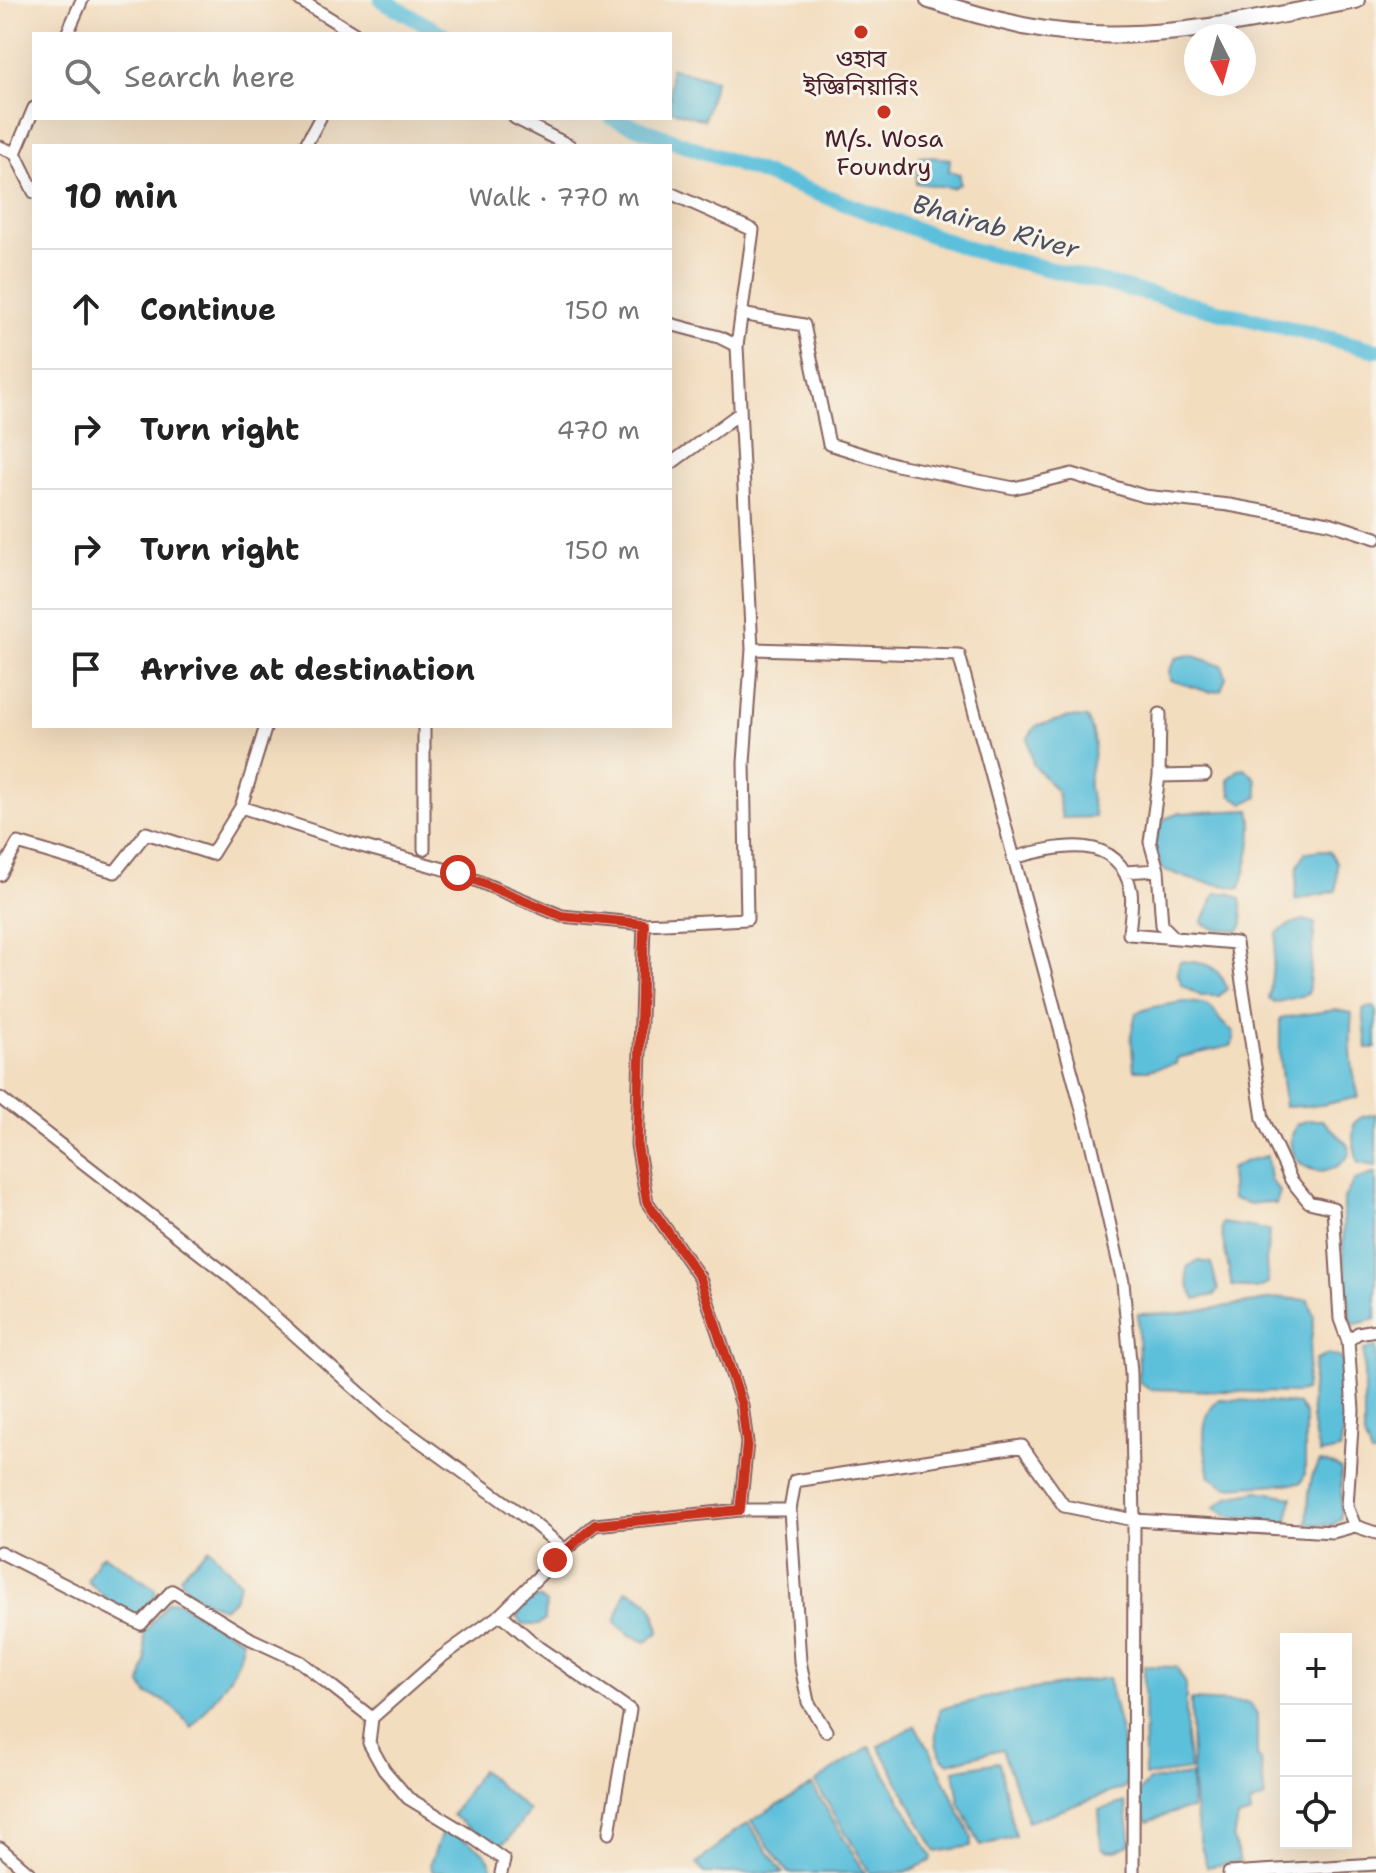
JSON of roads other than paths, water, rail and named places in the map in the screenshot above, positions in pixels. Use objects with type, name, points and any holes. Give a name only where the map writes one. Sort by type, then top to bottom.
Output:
[{"type":"highway","points":[[929,0],[1024,26],[1113,35],[1199,29],[1356,0]]},
{"type":"street","points":[[68,32],[82,0]]},
{"type":"street","points":[[300,0],[352,32]]},
{"type":"street","points":[[15,153],[32,113]]},
{"type":"street","points":[[306,144],[319,120]]},
{"type":"street","points":[[519,120],[566,144]]},
{"type":"street","points":[[0,147],[15,153],[32,188]]},
{"type":"street","points":[[241,807],[347,842],[458,873],[562,916],[644,924],[747,919],[744,763],[752,649],[737,346],[753,230],[672,194]]},
{"type":"street","points":[[741,314],[804,325],[829,444],[897,465],[1014,488],[1072,474],[1144,496],[1229,505],[1329,523],[1376,538]]},
{"type":"street","points":[[672,325],[719,337],[737,346]]},
{"type":"street","points":[[672,463],[740,413]]},
{"type":"street","points":[[752,649],[959,655],[1091,1143],[1123,1282],[1131,1373],[1134,1520],[1133,1873]]},
{"type":"street","points":[[1160,714],[1159,776],[1150,842],[1158,870],[1162,925],[1174,937]]},
{"type":"street","points":[[0,875],[18,843],[115,872],[146,833],[212,854],[241,807],[265,728]]},
{"type":"street","points":[[424,728],[424,849]]},
{"type":"street","points":[[1159,776],[1205,775]]},
{"type":"street","points":[[1013,858],[1075,845],[1106,852],[1122,865],[1131,893],[1129,934],[1236,943],[1263,1119],[1291,1180],[1309,1202],[1333,1208],[1340,1319],[1348,1341],[1353,1410],[1347,1507],[1355,1526]]},
{"type":"street","points":[[1124,872],[1158,870]]},
{"type":"street","points":[[644,924],[637,1145],[647,1202],[700,1278],[742,1405],[747,1443],[740,1510]]},
{"type":"street","points":[[0,1098],[229,1276],[388,1418],[532,1522],[565,1550]]},
{"type":"street","points":[[1348,1341],[1358,1333],[1376,1330]]},
{"type":"street","points":[[826,1731],[808,1702],[800,1661],[790,1510],[795,1481],[1022,1446],[1064,1506],[1134,1520],[1333,1532],[1355,1526],[1376,1533]]},
{"type":"street","points":[[501,1873],[504,1860],[408,1798],[384,1770],[369,1743],[372,1718],[440,1658],[501,1614],[565,1550],[595,1525],[740,1510],[790,1510]]},
{"type":"street","points":[[0,1552],[141,1624],[172,1591],[251,1639],[301,1662],[372,1718]]},
{"type":"street","points":[[501,1614],[536,1645],[630,1710],[609,1833]]},
{"type":"street","points":[[0,1848],[29,1873]]},
{"type":"street","points":[[1229,1873],[1376,1864]]},
{"type":"water","points":[[672,69],[715,80],[704,120],[672,111]]},
{"type":"water","points":[[919,156],[950,159],[949,171],[960,174],[960,184],[952,188],[916,183]]},
{"type":"water","points":[[1190,655],[1222,665],[1226,677],[1221,690],[1209,692],[1170,680],[1169,671],[1176,658]]},
{"type":"water","points":[[1069,717],[1087,718],[1093,735],[1089,793],[1095,817],[1062,818],[1057,792],[1033,764],[1028,738],[1036,726]]},
{"type":"water","points":[[1245,768],[1256,779],[1258,797],[1244,803],[1232,796],[1228,780],[1239,769]]},
{"type":"water","points":[[1250,810],[1251,838],[1240,888],[1193,880],[1162,869],[1153,843],[1164,819],[1180,813]]},
{"type":"water","points":[[1319,850],[1330,852],[1337,863],[1336,891],[1295,900],[1297,868],[1305,853]]},
{"type":"water","points":[[1216,893],[1230,893],[1241,899],[1243,924],[1239,930],[1215,929],[1202,923]]},
{"type":"water","points":[[1304,920],[1315,923],[1308,994],[1275,1003],[1269,999],[1277,933]]},
{"type":"water","points":[[1180,961],[1196,962],[1215,969],[1227,989],[1219,996],[1201,996],[1182,985],[1177,972]]},
{"type":"water","points":[[1184,1002],[1211,1008],[1233,1031],[1231,1046],[1177,1058],[1176,1064],[1134,1070],[1131,1035],[1136,1013]]},
{"type":"water","points":[[1374,1007],[1376,1048],[1367,1048],[1363,1009]]},
{"type":"water","points":[[1335,1010],[1352,1013],[1351,1055],[1359,1097],[1321,1105],[1285,1107],[1280,1061],[1280,1018]]},
{"type":"water","points":[[1376,1114],[1376,1166],[1358,1163],[1353,1140],[1354,1123],[1362,1117]]},
{"type":"water","points":[[1322,1120],[1347,1144],[1350,1153],[1329,1170],[1307,1167],[1292,1150],[1297,1124]]},
{"type":"water","points":[[1267,1156],[1270,1180],[1280,1191],[1276,1204],[1251,1204],[1232,1199],[1230,1169]]},
{"type":"water","points":[[1376,1173],[1376,1319],[1352,1325],[1343,1251],[1344,1198],[1355,1180]]},
{"type":"water","points":[[1222,1223],[1269,1230],[1266,1262],[1268,1284],[1259,1288],[1232,1286]]},
{"type":"water","points":[[1198,1261],[1211,1263],[1218,1290],[1214,1295],[1195,1299],[1188,1284],[1187,1267]]},
{"type":"water","points":[[1281,1298],[1308,1300],[1314,1317],[1305,1391],[1149,1389],[1139,1382],[1138,1314],[1182,1313]]},
{"type":"water","points":[[1376,1347],[1376,1455],[1371,1455],[1364,1437],[1364,1350]]},
{"type":"water","points":[[1328,1354],[1341,1358],[1346,1392],[1345,1415],[1340,1450],[1320,1454],[1312,1419],[1312,1385],[1315,1361]]},
{"type":"water","points":[[1220,1399],[1298,1404],[1305,1414],[1305,1474],[1301,1483],[1226,1487],[1210,1477],[1205,1425],[1212,1406]]},
{"type":"water","points":[[1320,1462],[1341,1470],[1341,1518],[1333,1525],[1307,1524],[1311,1483]]},
{"type":"water","points":[[1258,1491],[1292,1497],[1288,1521],[1274,1525],[1254,1517],[1234,1518],[1214,1508],[1229,1497]]},
{"type":"water","points":[[209,1548],[240,1583],[233,1601],[223,1608],[192,1593],[180,1576]]},
{"type":"water","points":[[104,1555],[154,1588],[156,1592],[150,1609],[136,1617],[117,1607],[87,1581],[98,1559]]},
{"type":"water","points":[[626,1590],[647,1601],[653,1609],[659,1632],[646,1642],[630,1635],[615,1622]]},
{"type":"water","points":[[539,1598],[546,1604],[545,1620],[538,1625],[524,1625],[517,1617],[526,1601]]},
{"type":"water","points":[[176,1601],[242,1640],[232,1673],[192,1727],[168,1704],[148,1695],[141,1684],[146,1661],[144,1633],[168,1602]]},
{"type":"water","points":[[1144,1666],[1176,1667],[1186,1684],[1186,1738],[1190,1770],[1145,1776]]},
{"type":"water","points":[[1108,1678],[1122,1737],[1128,1784],[1123,1788],[1028,1822],[1002,1749],[948,1763],[939,1751],[936,1738],[940,1709],[1002,1694]]},
{"type":"water","points":[[1191,1700],[1250,1703],[1257,1714],[1257,1757],[1261,1761],[1265,1798],[1250,1804],[1251,1814],[1238,1818],[1233,1839],[1240,1861],[1207,1867],[1197,1827]]},
{"type":"water","points":[[915,1726],[931,1752],[972,1838],[971,1846],[936,1852],[879,1746]]},
{"type":"water","points":[[870,1746],[932,1857],[930,1861],[905,1873],[870,1873],[815,1782]]},
{"type":"water","points":[[999,1762],[1015,1836],[981,1846],[959,1802],[954,1770]]},
{"type":"water","points":[[481,1770],[529,1811],[509,1839],[495,1848],[452,1815]]},
{"type":"water","points":[[1191,1775],[1192,1809],[1148,1822],[1140,1814],[1139,1792],[1149,1781]]},
{"type":"water","points":[[812,1785],[865,1873],[788,1873],[751,1821]]},
{"type":"water","points":[[1125,1802],[1131,1844],[1116,1851],[1105,1850],[1101,1846],[1099,1810]]},
{"type":"water","points":[[748,1823],[783,1873],[704,1873],[697,1864]]},
{"type":"water","points":[[443,1830],[482,1851],[488,1858],[492,1873],[433,1872],[430,1864]]},
{"type":"waterway","name":"Bhairab River","points":[[382,0],[438,32]]},
{"type":"waterway","name":"Bhairab River","points":[[617,120],[972,250],[1376,350]]},
{"type":"place","name":"ওহাব ইজ্ঞিনিয়ারিং","points":[[861,32]]},
{"type":"place","name":"M/s. Wosa Foundry","points":[[884,112]]}]
